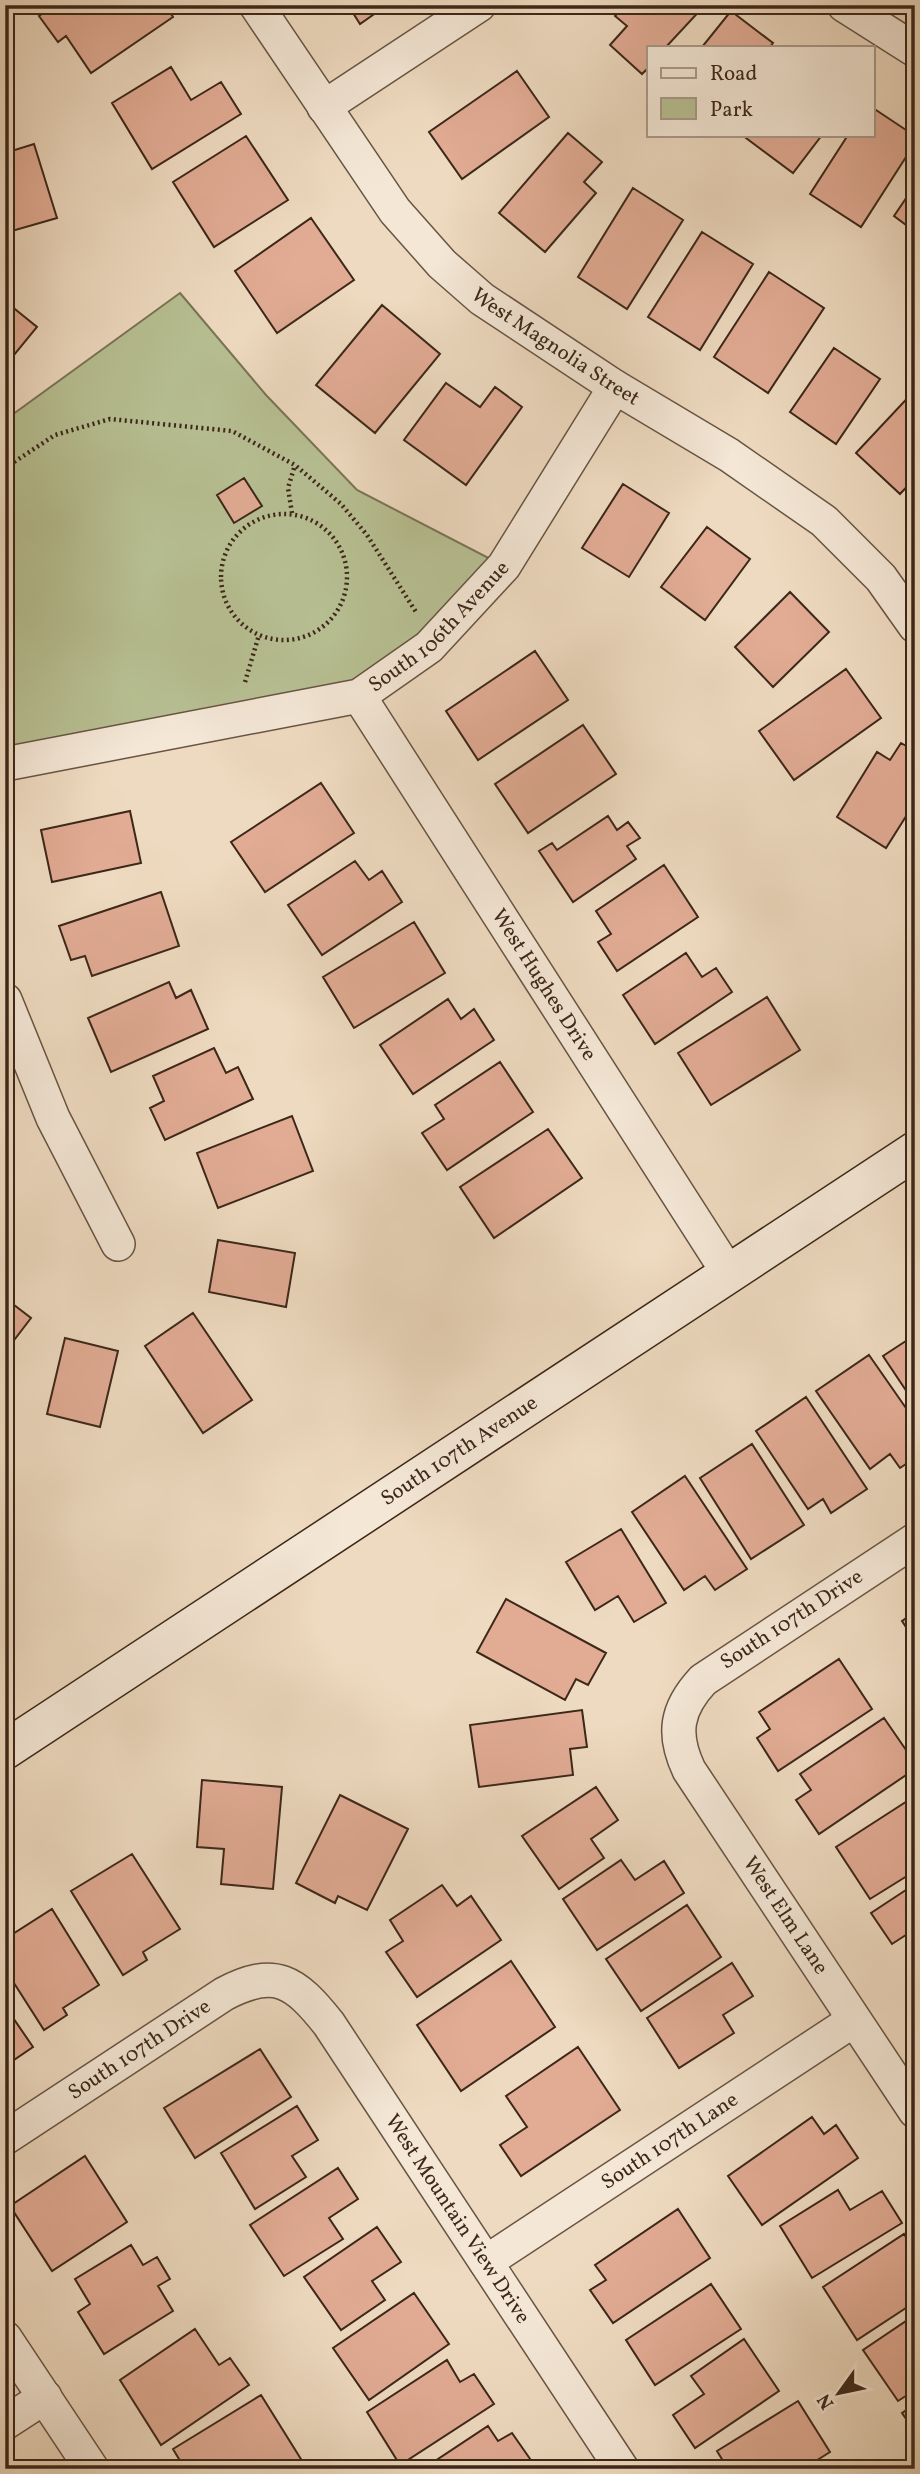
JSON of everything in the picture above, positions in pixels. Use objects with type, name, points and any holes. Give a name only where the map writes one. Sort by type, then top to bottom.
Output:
[{"type":"main road","name":"South 107th Avenue","points":[[5,1750],[915,1151]]},
{"type":"street","name":"West Magnolia Street","points":[[256,5],[395,211],[442,264],[482,299],[615,387],[729,455],[824,521],[881,578],[915,626]]},
{"type":"street","points":[[324,107],[479,5]]},
{"type":"street","points":[[844,5],[915,50]]},
{"type":"street","name":"South 106th Avenue","points":[[5,764],[359,696],[429,647],[504,566],[615,387]]},
{"type":"street","name":"West Hughes Drive","points":[[359,696],[729,1274]]},
{"type":"street","points":[[5,1000],[53,1118],[118,1244]]},
{"type":"street","name":"South 107th Drive","points":[[680,1711],[690,1694],[720,1667],[915,1541]]},
{"type":"street","name":"West Elm Lane","points":[[680,1711],[677,1732],[681,1752],[690,1770],[915,2111]]},
{"type":"street","name":"South 107th Drive","points":[[5,2138],[223,1994],[259,1979],[279,1979]]},
{"type":"street","name":"West Mountain View Drive","points":[[279,1979],[298,1990],[329,2024],[622,2469]]},
{"type":"street","name":"South 107th Lane","points":[[486,2262],[854,2020]]},
{"type":"street","points":[[5,2338],[92,2469]]},
{"type":"street","points":[[5,2423],[45,2397]]},
{"type":"path","points":[[5,468],[55,435],[110,419],[232,431],[295,465],[341,504],[367,535],[420,618],[429,647]]},
{"type":"path","points":[[292,513],[288,488],[295,465]]},
{"type":"path","points":[[292,513],[313,520],[331,533],[341,548],[347,569],[345,595],[335,615],[319,630],[299,639],[281,640],[259,635],[246,628],[230,611],[221,586],[222,564],[226,550],[238,532],[264,516],[292,513]]},
{"type":"path","points":[[242,718],[244,688],[259,635]]},
{"type":"green space","points":[[180,293],[266,395],[357,490],[504,566],[359,696],[5,764],[5,420]]},
{"type":"building","points":[[54,5],[166,5],[173,17],[91,73],[66,36],[58,42],[39,16]]},
{"type":"building","points":[[348,5],[387,5],[360,24]]},
{"type":"building","points":[[625,5],[705,5],[667,46],[647,46],[647,69],[642,74],[610,45],[627,26],[615,16]]},
{"type":"building","points":[[731,11],[773,43],[771,46],[703,46]]},
{"type":"building","points":[[171,67],[191,100],[221,82],[241,114],[152,169],[112,103]]},
{"type":"building","points":[[517,71],[549,117],[462,179],[429,132]]},
{"type":"building","points":[[874,109],[915,136],[915,143],[861,227],[810,194],[847,136],[874,136]]},
{"type":"building","points":[[568,133],[602,162],[584,182],[596,193],[545,252],[499,213]]},
{"type":"building","points":[[246,136],[288,200],[214,247],[173,182]]},
{"type":"building","points":[[747,136],[821,136],[793,173],[746,138]]},
{"type":"building","points":[[34,144],[57,218],[5,233],[5,153]]},
{"type":"building","points":[[915,185],[915,244],[908,239],[914,231],[894,216]]},
{"type":"building","points":[[633,188],[683,220],[627,309],[578,277]]},
{"type":"building","points":[[311,218],[354,280],[277,333],[235,271]]},
{"type":"building","points":[[702,232],[753,264],[700,350],[648,317]]},
{"type":"building","points":[[769,272],[824,308],[768,393],[714,357]]},
{"type":"building","points":[[5,301],[37,327],[5,366]]},
{"type":"building","points":[[382,305],[440,354],[375,433],[316,385]]},
{"type":"building","points":[[834,348],[880,379],[836,444],[790,412]]},
{"type":"building","points":[[446,383],[480,407],[495,387],[522,407],[466,485],[404,440]]},
{"type":"building","points":[[915,390],[915,478],[900,494],[856,453]]},
{"type":"building","points":[[244,478],[262,506],[234,523],[217,495]]},
{"type":"building","points":[[623,484],[669,513],[629,577],[582,548]]},
{"type":"building","points":[[707,527],[750,559],[705,620],[661,587]]},
{"type":"building","points":[[790,592],[829,632],[773,687],[735,647]]},
{"type":"building","points":[[535,651],[568,700],[478,760],[446,711]]},
{"type":"building","points":[[846,669],[881,718],[794,780],[759,731]]},
{"type":"building","points":[[583,725],[616,774],[528,833],[495,784]]},
{"type":"building","points":[[901,743],[915,751],[915,802],[886,848],[837,817],[877,752],[890,760]]},
{"type":"building","points":[[321,783],[354,833],[265,892],[231,842]]},
{"type":"building","points":[[130,811],[141,863],[52,882],[41,830]]},
{"type":"building","points":[[608,816],[617,830],[628,822],[640,838],[627,846],[636,859],[573,902],[539,851],[552,843],[557,850]]},
{"type":"building","points":[[355,861],[369,880],[382,871],[402,902],[322,955],[288,905]]},
{"type":"building","points":[[664,865],[698,917],[617,971],[598,942],[611,934],[596,911]]},
{"type":"building","points":[[161,892],[179,946],[92,976],[85,956],[71,960],[59,926]]},
{"type":"building","points":[[414,922],[445,973],[354,1028],[323,977]]},
{"type":"building","points":[[686,953],[702,977],[716,968],[732,992],[655,1044],[623,995]]},
{"type":"building","points":[[169,982],[176,998],[191,990],[208,1029],[111,1072],[88,1018]]},
{"type":"building","points":[[767,997],[800,1050],[711,1105],[678,1053]]},
{"type":"building","points":[[448,999],[461,1019],[474,1009],[494,1040],[413,1094],[380,1045]]},
{"type":"building","points":[[214,1048],[226,1073],[238,1067],[253,1099],[165,1140],[150,1108],[164,1101],[153,1076]]},
{"type":"building","points":[[500,1062],[533,1112],[447,1170],[422,1133],[444,1119],[435,1105]]},
{"type":"building","points":[[292,1116],[313,1171],[218,1208],[197,1153]]},
{"type":"building","points":[[548,1129],[582,1178],[494,1238],[460,1187]]},
{"type":"building","points":[[218,1240],[295,1253],[286,1307],[209,1292]]},
{"type":"building","points":[[5,1298],[31,1318],[5,1352]]},
{"type":"building","points":[[193,1313],[252,1400],[203,1433],[145,1346]]},
{"type":"building","points":[[915,1335],[915,1404],[883,1356]]},
{"type":"building","points":[[65,1338],[118,1351],[100,1427],[47,1414]]},
{"type":"building","points":[[869,1355],[915,1421],[915,1458],[900,1468],[890,1454],[870,1469],[816,1391]]},
{"type":"building","points":[[806,1397],[867,1489],[831,1513],[823,1499],[808,1509],[756,1431]]},
{"type":"building","points":[[752,1444],[804,1525],[751,1559],[700,1478]]},
{"type":"building","points":[[685,1476],[747,1569],[715,1590],[705,1576],[684,1590],[632,1512]]},
{"type":"building","points":[[621,1529],[666,1603],[634,1622],[618,1596],[595,1610],[566,1562]]},
{"type":"building","points":[[506,1599],[606,1653],[588,1685],[576,1679],[565,1700],[477,1652]]},
{"type":"building","points":[[915,1612],[915,1641],[902,1621]]},
{"type":"building","points":[[839,1659],[872,1709],[778,1771],[757,1738],[770,1729],[759,1712]]},
{"type":"building","points":[[582,1710],[587,1747],[570,1749],[573,1775],[479,1787],[470,1725]]},
{"type":"building","points":[[884,1718],[915,1763],[915,1769],[819,1834],[796,1800],[811,1790],[800,1774]]},
{"type":"building","points":[[202,1780],[282,1787],[273,1889],[221,1884],[224,1849],[197,1847]]},
{"type":"building","points":[[596,1787],[618,1820],[591,1839],[604,1858],[559,1889],[522,1836]]},
{"type":"building","points":[[340,1795],[408,1829],[367,1910],[338,1896],[335,1903],[296,1883]]},
{"type":"building","points":[[915,1796],[915,1871],[870,1899],[836,1847]]},
{"type":"building","points":[[132,1854],[180,1929],[143,1952],[147,1960],[123,1975],[71,1891]]},
{"type":"building","points":[[621,1860],[635,1880],[664,1861],[684,1893],[597,1950],[563,1899]]},
{"type":"building","points":[[915,1884],[915,1929],[892,1944],[871,1913]]},
{"type":"building","points":[[442,1885],[457,1906],[471,1896],[501,1940],[417,1997],[386,1952],[403,1941],[390,1920]]},
{"type":"building","points":[[687,1905],[721,1957],[641,2011],[606,1959]]},
{"type":"building","points":[[52,1909],[99,1985],[63,2008],[67,2015],[44,2030],[5,1969],[5,1939]]},
{"type":"building","points":[[511,1961],[555,2027],[461,2091],[417,2025]]},
{"type":"building","points":[[732,1963],[753,1996],[723,2015],[734,2033],[679,2068],[647,2018]]},
{"type":"building","points":[[5,2006],[33,2047],[5,2066]]},
{"type":"building","points":[[578,2047],[620,2110],[521,2176],[500,2145],[527,2127],[506,2096]]},
{"type":"building","points":[[260,2049],[291,2097],[195,2158],[164,2108]]},
{"type":"building","points":[[297,2106],[318,2140],[292,2156],[306,2177],[255,2209],[221,2153]]},
{"type":"building","points":[[812,2117],[824,2134],[836,2125],[858,2158],[762,2225],[728,2176]]},
{"type":"building","points":[[85,2156],[127,2222],[52,2271],[10,2206]]},
{"type":"building","points":[[338,2168],[358,2199],[329,2218],[343,2239],[284,2276],[250,2225]]},
{"type":"building","points":[[838,2190],[850,2210],[882,2191],[902,2223],[812,2278],[780,2226]]},
{"type":"building","points":[[678,2209],[710,2258],[613,2323],[590,2290],[606,2280],[595,2265]]},
{"type":"building","points":[[377,2227],[401,2262],[372,2281],[385,2300],[341,2330],[304,2277]]},
{"type":"building","points":[[904,2234],[915,2251],[915,2302],[857,2340],[823,2287]]},
{"type":"building","points":[[131,2245],[143,2265],[157,2257],[170,2279],[158,2286],[173,2311],[104,2354],[78,2312],[90,2304],[75,2279]]},
{"type":"building","points":[[711,2284],[741,2329],[655,2385],[626,2340]]},
{"type":"building","points":[[414,2293],[449,2344],[369,2400],[333,2348]]},
{"type":"building","points":[[915,2315],[915,2390],[898,2401],[863,2350]]},
{"type":"building","points":[[195,2329],[219,2365],[230,2358],[249,2385],[161,2445],[120,2380]]},
{"type":"building","points":[[744,2339],[779,2391],[695,2448],[673,2415],[704,2394],[691,2376]]},
{"type":"building","points":[[447,2360],[460,2382],[474,2374],[494,2404],[400,2465],[367,2412]]},
{"type":"building","points":[[261,2395],[304,2464],[296,2469],[185,2469],[173,2449]]},
{"type":"building","points":[[798,2401],[830,2452],[803,2469],[728,2469],[717,2451]]},
{"type":"building","points":[[915,2404],[915,2432],[902,2413]]},
{"type":"building","points":[[488,2426],[498,2441],[512,2433],[535,2466],[423,2469]]}]
